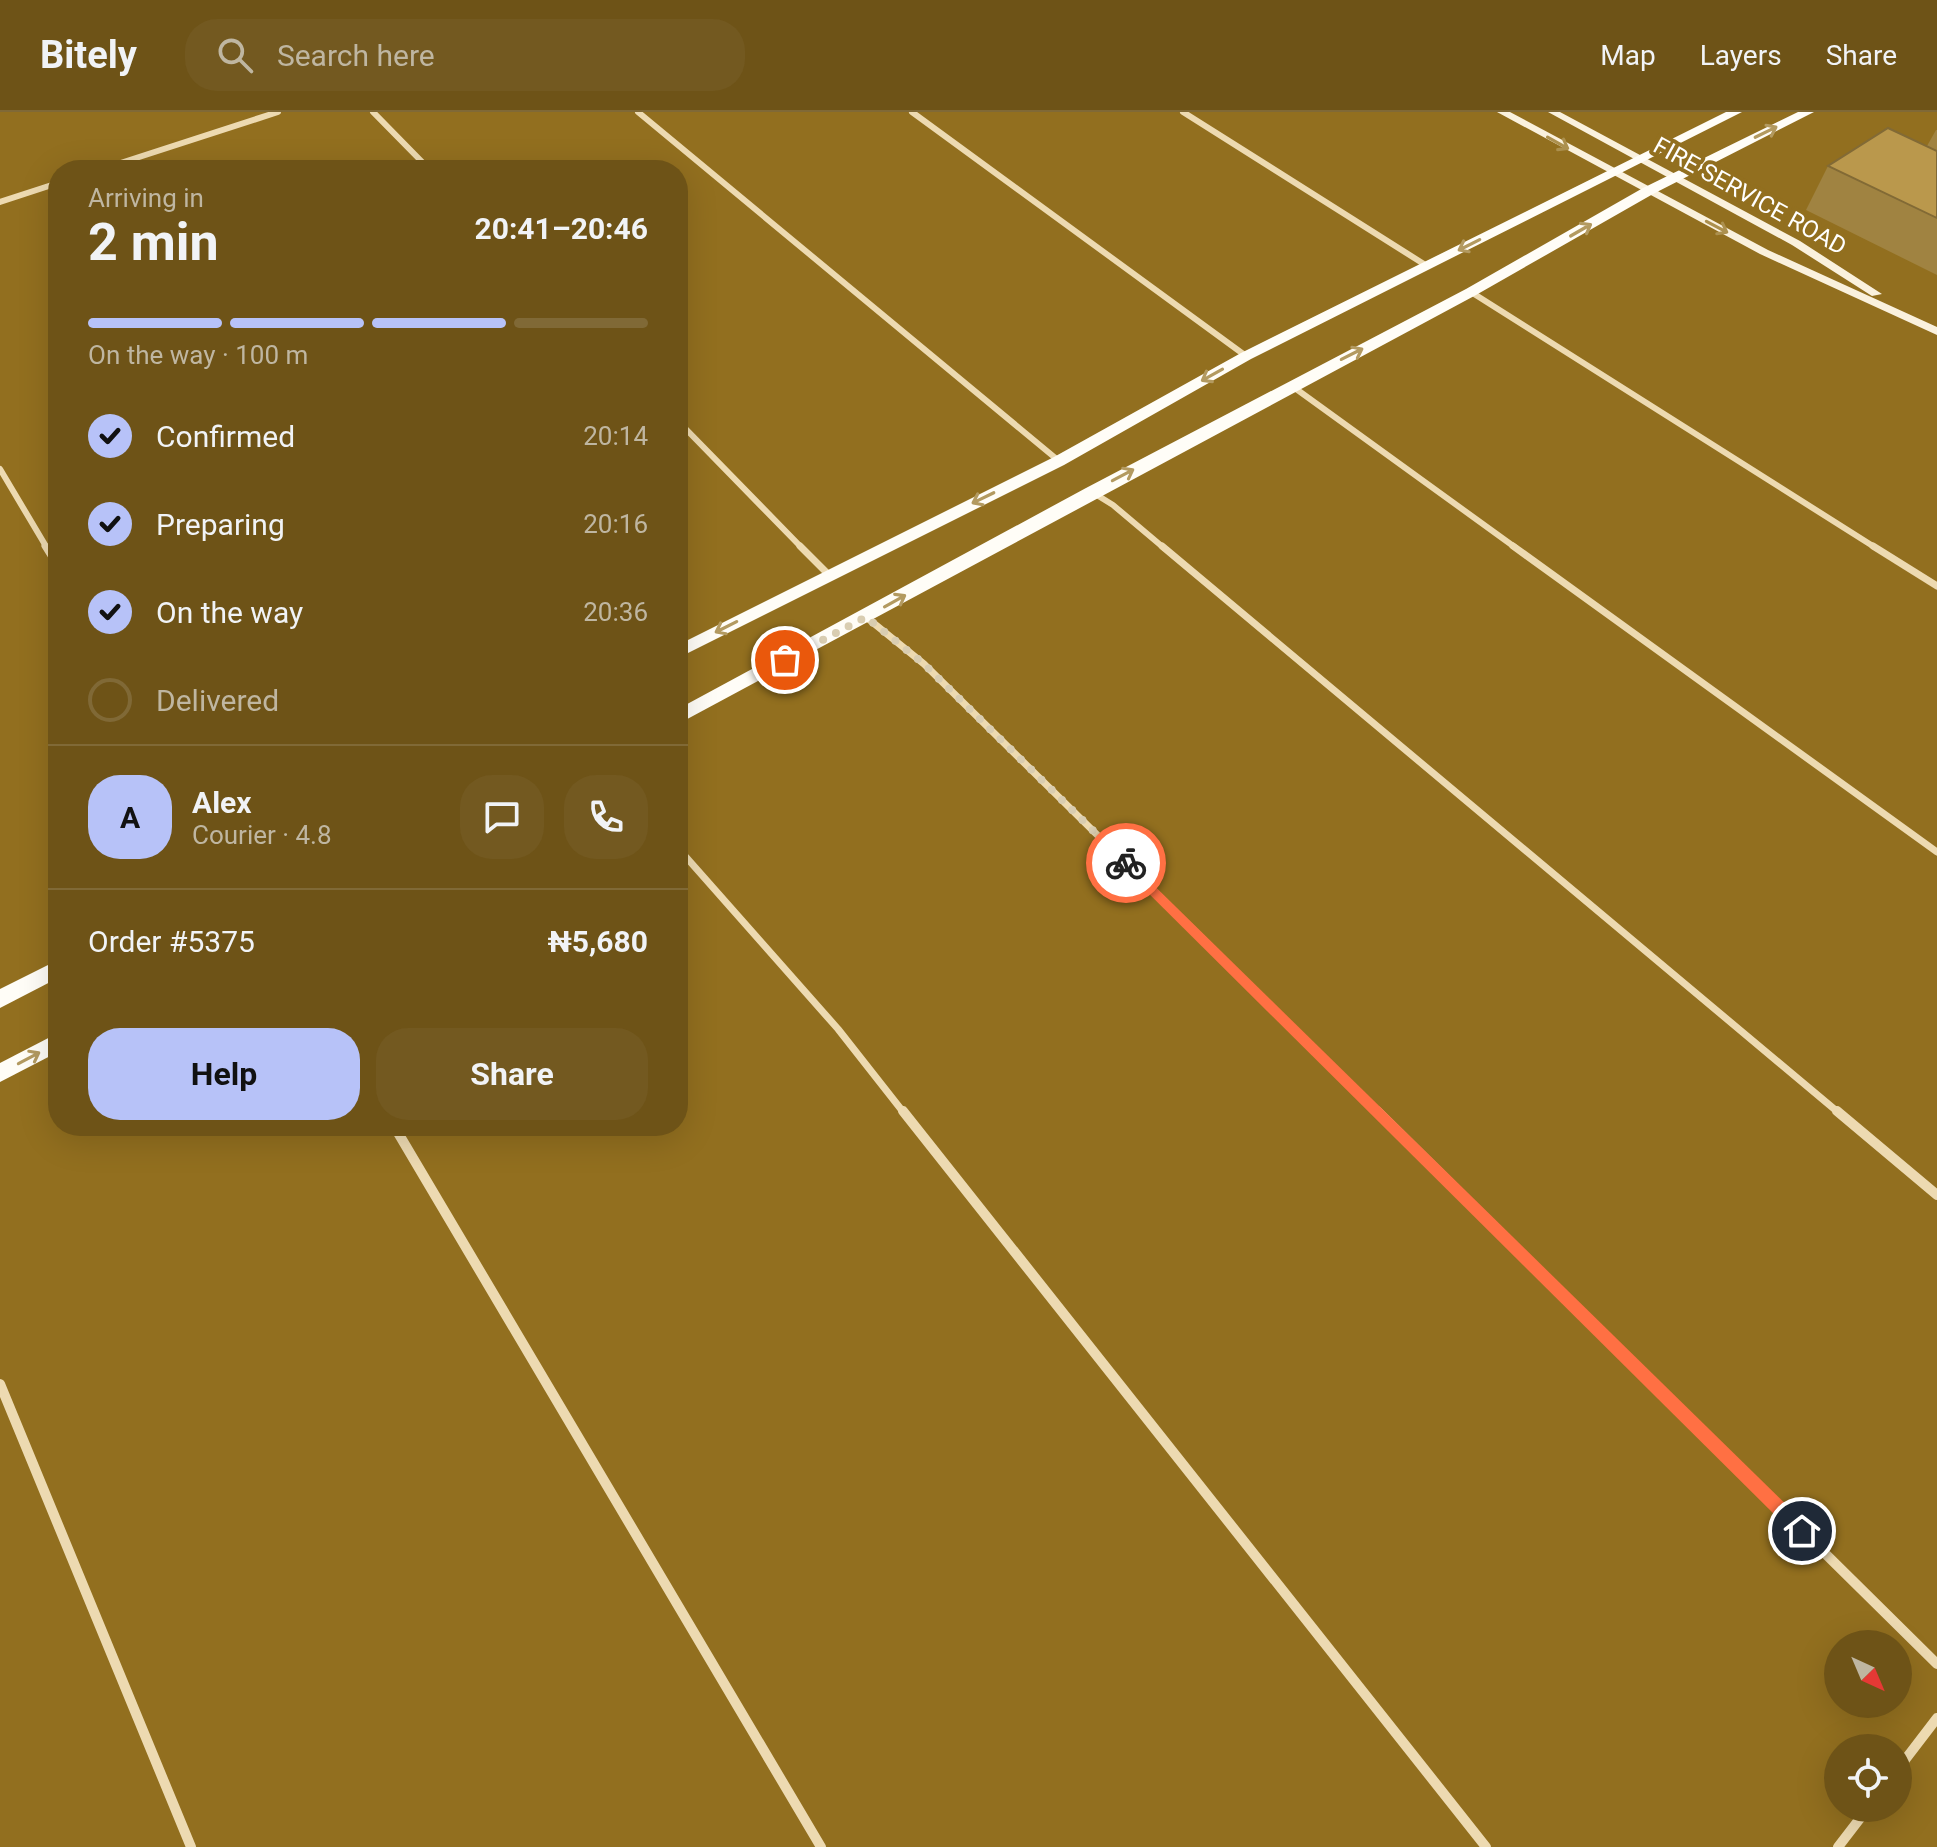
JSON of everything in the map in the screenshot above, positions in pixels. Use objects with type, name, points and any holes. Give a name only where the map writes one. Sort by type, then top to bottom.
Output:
[{"type":"main road","points":[[688,647],[1059,461],[1246,356],[1736,112]]},
{"type":"main road","points":[[688,712],[1291,385],[1471,292],[1674,177],[1808,112]]},
{"type":"main road","points":[[0,999],[48,973]]},
{"type":"main road","points":[[0,1073],[48,1047]]},
{"type":"street","points":[[129,160],[278,112]]},
{"type":"street","points":[[373,112],[420,160]]},
{"type":"street","points":[[638,112],[1059,461]]},
{"type":"street","points":[[912,112],[1246,356]]},
{"type":"street","points":[[1183,112],[1427,266]]},
{"type":"street","points":[[1502,112],[1764,252],[1937,331]]},
{"type":"street","name":"FIRE SERVICE ROAD","points":[[1553,112],[1796,243],[1923,324]]},
{"type":"street","points":[[0,202],[48,186]]},
{"type":"street","points":[[1471,292],[1937,586]]},
{"type":"street","points":[[1291,385],[1937,852]]},
{"type":"street","points":[[688,431],[829,575]]},
{"type":"street","points":[[0,469],[48,550]]},
{"type":"street","points":[[1092,492],[1113,505],[1937,1195]]},
{"type":"street","points":[[866,617],[924,664],[1937,1664]]},
{"type":"street","points":[[688,859],[838,1029],[1486,1847]]},
{"type":"street","points":[[400,1136],[821,1847]]},
{"type":"street","points":[[0,1384],[191,1847]]},
{"type":"street","points":[[1912,1751],[1937,1718]]},
{"type":"street","points":[[1838,1847],[1857,1822]]},
{"type":"building","points":[[1888,128],[1937,151],[1937,218],[1828,166]]},
{"type":"way so far","points":[[785,660],[866,617],[924,664],[1126,863]]},
{"type":"route","points":[[1126,863],[1802,1531]]}]
